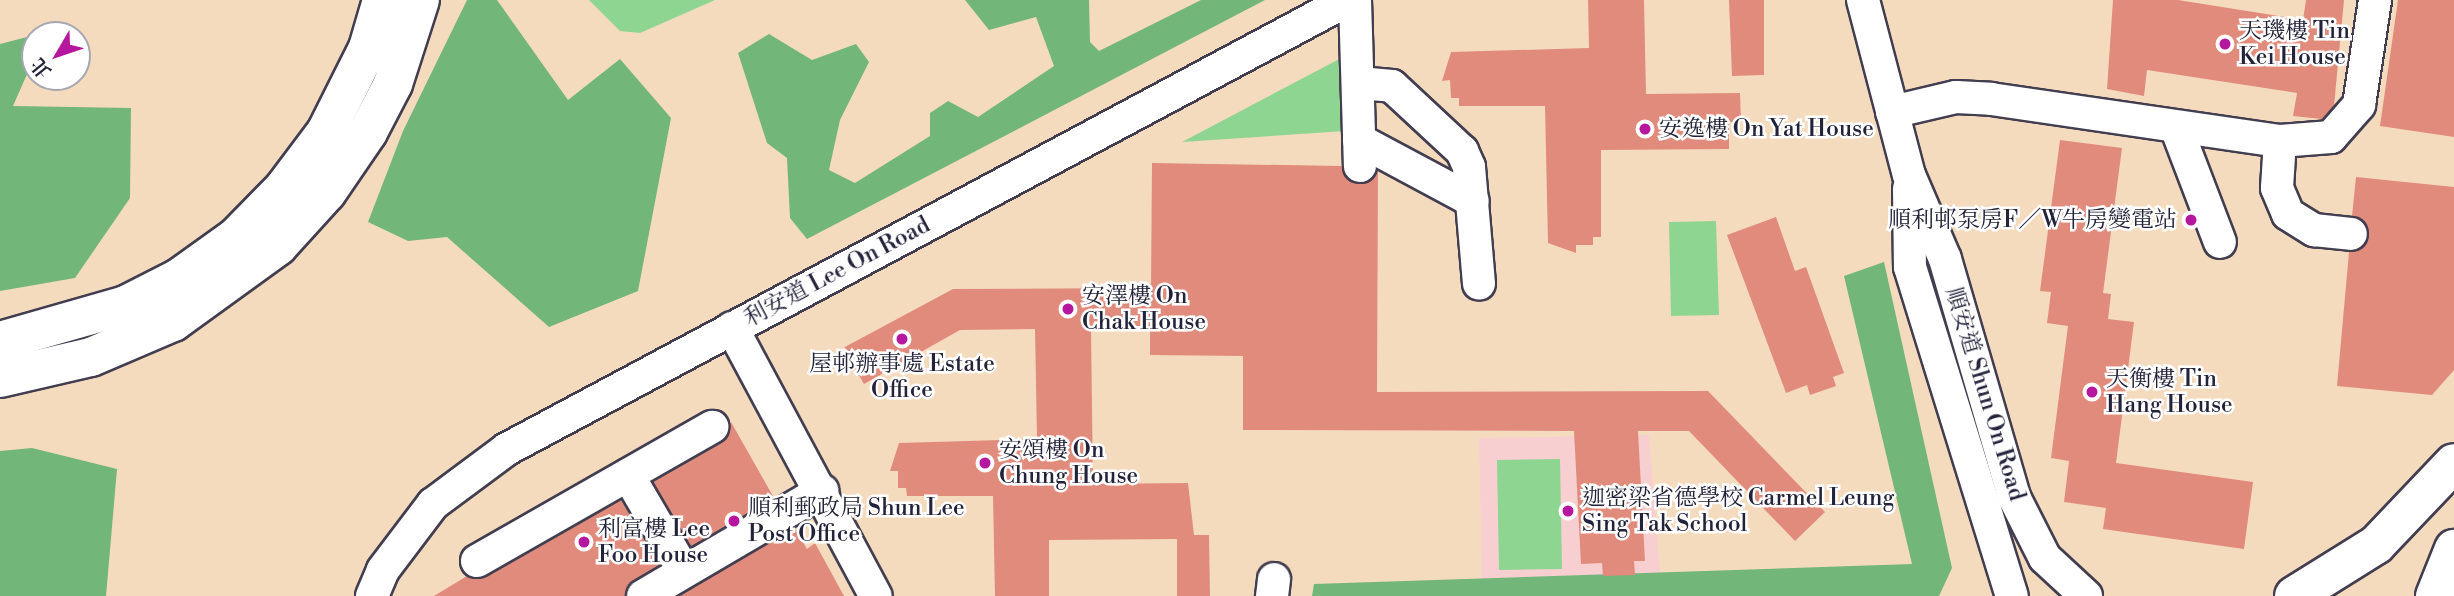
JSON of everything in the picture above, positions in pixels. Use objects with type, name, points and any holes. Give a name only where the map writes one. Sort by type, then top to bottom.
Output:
[{"type":"main road","points":[[0,378],[65,365],[133,321],[218,251],[299,171],[353,82],[382,0]]},
{"type":"main road","points":[[0,341],[133,321],[228,288],[327,192],[382,107],[420,0]]},
{"type":"main road","points":[[2294,596],[2376,545],[2454,463]]},
{"type":"main road","points":[[2435,596],[2454,549]]},
{"type":"street","name":"利安道 Lee On Road","points":[[372,596],[405,536],[462,478],[732,328],[1348,0]]},
{"type":"street","points":[[1355,0],[1359,153],[1473,201]]},
{"type":"street","name":"順安道 Shun On Road","points":[[1863,0],[1909,175],[1945,258],[2028,531],[2045,558],[2086,596]]},
{"type":"street","points":[[1892,112],[1956,97],[1991,99],[2280,141],[2331,137],[2348,124],[2364,85],[2375,0]]},
{"type":"street","points":[[1359,83],[1392,86],[1462,151],[1473,201],[1479,284]]},
{"type":"street","points":[[2176,127],[2220,242]]},
{"type":"street","points":[[2280,141],[2283,202],[2300,224],[2315,230],[2351,234]]},
{"type":"street","name":"順安道 Shun On Road","points":[[1909,175],[1910,267],[2012,596]]},
{"type":"street","points":[[732,328],[822,491],[876,596]]},
{"type":"street","points":[[477,561],[712,426]]},
{"type":"street","points":[[628,475],[684,571]]},
{"type":"street","points":[[643,596],[684,571],[721,558],[822,491]]},
{"type":"shaded area","name":"迦密梁省德學校 Carmel Leung Sing Tak School","points":[[1649,435],[1661,584],[1482,589],[1479,438]]},
{"type":"green space","points":[[467,0],[497,0],[568,100],[620,59],[671,118],[638,291],[549,327],[447,237],[408,241],[368,222],[403,131]]},
{"type":"green space","points":[[589,0],[715,0],[640,33],[620,31]]},
{"type":"green space","points":[[965,0],[1089,0],[1090,42],[1099,51],[1201,0],[1265,0],[807,239],[790,218],[787,158],[767,143],[738,53],[769,34],[812,60],[856,44],[869,62],[840,120],[829,170],[855,183],[930,136],[930,113],[948,101],[978,117],[1054,66],[1036,17],[989,30]]},
{"type":"green space","points":[[21,39],[21,88],[13,106],[131,108],[130,198],[75,278],[0,291],[0,44]]},
{"type":"green space","points":[[1345,56],[1345,131],[1182,142]]},
{"type":"green space","points":[[1716,221],[1719,315],[1671,316],[1669,222]]},
{"type":"green space","points":[[1884,262],[1952,568],[1939,596],[1312,596],[1314,584],[1912,564],[1844,276]]},
{"type":"green space","points":[[32,448],[117,469],[106,596],[0,596],[0,451]]},
{"type":"green space","points":[[1560,459],[1562,569],[1499,570],[1497,460]]},
{"type":"building","name":"安逸樓 On Yat House","points":[[1588,0],[1644,0],[1646,94],[1740,93],[1741,122],[1729,122],[1729,149],[1601,150],[1601,237],[1593,237],[1593,245],[1576,245],[1576,253],[1548,243],[1545,106],[1459,106],[1459,98],[1451,98],[1450,80],[1442,81],[1451,52],[1589,48]]},
{"type":"building","points":[[1729,0],[1764,0],[1764,75],[1732,76]]},
{"type":"building","name":"天璣樓 Tin Kei House","points":[[2113,0],[2178,0],[2303,20],[2306,0],[2344,0],[2334,106],[2322,119],[2293,116],[2297,93],[2147,70],[2144,96],[2107,89]]},
{"type":"building","points":[[2398,0],[2454,0],[2454,137],[2380,126]]},
{"type":"building","name":"天衡樓 Tin Hang House","points":[[2060,140],[2122,148],[2103,293],[2111,294],[2108,319],[2134,322],[2116,463],[2253,482],[2244,549],[2103,529],[2106,508],[2064,502],[2069,461],[2051,458],[2068,326],[2047,323],[2051,292],[2040,291]]},
{"type":"building","points":[[1152,163],[1342,166],[1345,176],[1360,184],[1378,171],[1377,392],[1708,391],[1825,512],[1795,541],[1689,431],[1638,431],[1645,561],[1634,561],[1635,575],[1603,576],[1602,563],[1581,564],[1574,431],[1243,430],[1243,356],[1150,355],[1150,330],[1091,329],[1093,484],[1188,483],[1194,535],[1209,535],[1210,596],[1177,596],[1177,539],[1049,540],[1049,596],[995,596],[993,496],[907,496],[906,488],[898,488],[898,471],[890,471],[899,443],[1037,439],[1035,329],[960,330],[864,384],[843,348],[953,289],[1151,288]]},
{"type":"building","points":[[2356,177],[2454,187],[2454,370],[2432,395],[2337,386],[2349,252],[2365,245],[2369,235],[2362,220],[2352,216]]},
{"type":"building","points":[[1776,217],[1795,271],[1806,267],[1844,373],[1833,377],[1836,386],[1810,395],[1807,385],[1786,393],[1727,235]]},
{"type":"building","points":[[731,422],[774,498],[691,547],[653,482],[721,443]]},
{"type":"building","points":[[621,500],[659,565],[633,581],[625,596],[434,596],[467,576],[486,577]]},
{"type":"building","points":[[794,528],[807,549],[815,543],[844,596],[679,596]]},
{"type":"place","name":"天璣樓 Tin Kei House","points":[[2225,44]]},
{"type":"place","name":"安逸樓 On Yat House","points":[[1645,129]]},
{"type":"place","name":"順利邨泵房F／W牛房變電站","points":[[2191,220]]},
{"type":"place","name":"安澤樓 On Chak House","points":[[1068,309]]},
{"type":"place","name":"屋邨辦事處 Estate Office","points":[[902,339]]},
{"type":"place","name":"天衡樓 Tin Hang House","points":[[2092,392]]},
{"type":"place","name":"安頌樓 On Chung House","points":[[985,463]]},
{"type":"place","name":"迦密梁省德學校 Carmel Leung Sing Tak School","points":[[1568,511]]},
{"type":"place","name":"順利郵政局 Shun Lee Post Office","points":[[734,521]]},
{"type":"place","name":"利富樓 Lee Foo House","points":[[584,542]]}]
